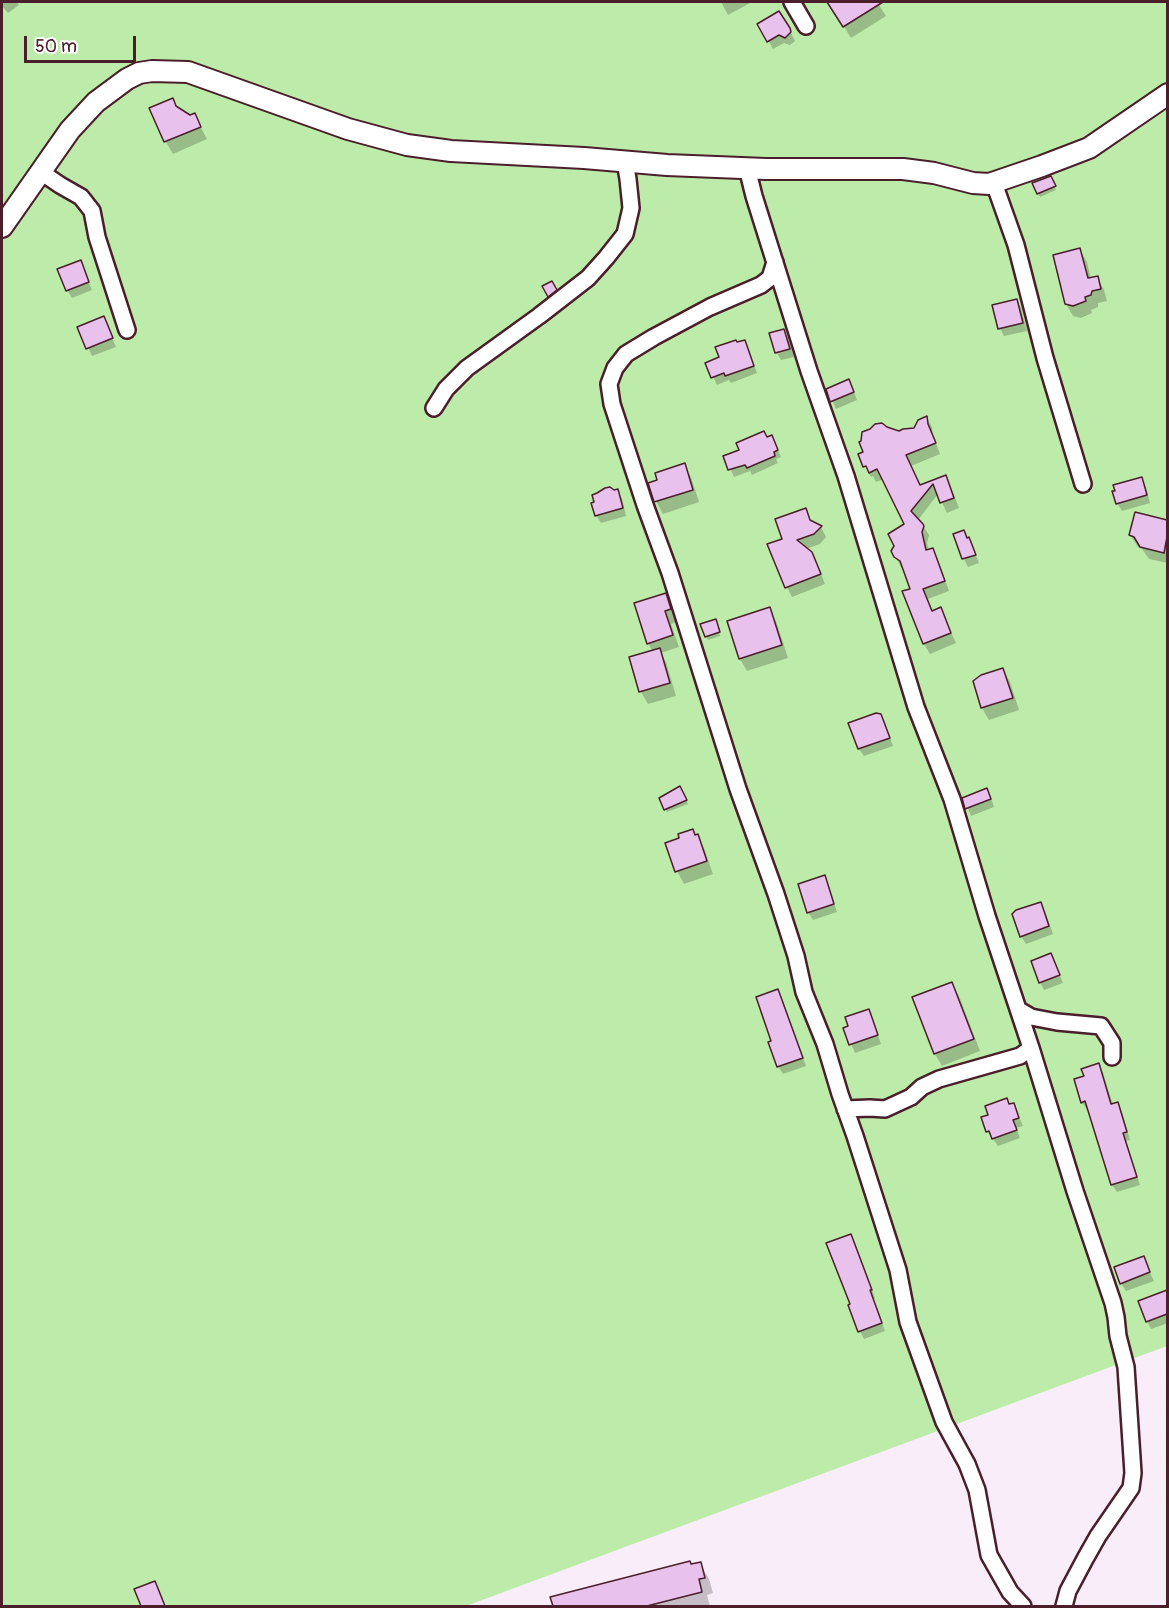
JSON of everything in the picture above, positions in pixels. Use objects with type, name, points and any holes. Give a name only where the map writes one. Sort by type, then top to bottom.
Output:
[{"type":"street","points":[[792,2],[806,26]]},
{"type":"street","points":[[2,227],[70,130],[96,102],[127,79],[139,73],[153,71],[188,72],[348,129],[407,145],[451,152],[747,168],[903,168],[973,183],[989,184],[1089,148],[1167,94]]},
{"type":"street","points":[[434,408],[446,389],[467,368],[588,278],[606,258],[624,234],[631,208],[624,161]]},
{"type":"street","points":[[747,168],[809,371],[846,476],[916,707],[952,799],[987,916],[1113,1303],[1126,1367],[1132,1434],[1131,1488],[1098,1536],[1068,1591],[1064,1606]]},
{"type":"street","points":[[41,172],[81,197],[92,211],[97,237],[127,330]]},
{"type":"street","points":[[994,183],[1016,245],[1045,358],[1083,484]]},
{"type":"street","points":[[775,262],[770,278],[762,285],[710,307],[626,354],[615,368],[609,384],[612,404],[670,573],[738,789],[776,894],[796,956],[804,992],[825,1044],[898,1270],[908,1322],[944,1422],[967,1464],[977,1490],[989,1555],[1010,1592],[1023,1606]]},
{"type":"street","points":[[1018,1010],[1031,1017],[1101,1026],[1112,1043],[1112,1057]]},
{"type":"street","points":[[845,1109],[885,1109],[911,1097],[922,1087],[939,1079],[1020,1056],[1031,1048]]},
{"type":"green space","points":[[2,2],[1167,2],[1167,1346],[466,1606],[2,1606]]},
{"type":"building","points":[[827,2],[883,2],[843,27]]},
{"type":"building","points":[[779,11],[791,32],[785,38],[779,35],[767,42],[757,24]]},
{"type":"building","points":[[173,98],[176,106],[190,115],[195,113],[201,127],[164,142],[149,108]]},
{"type":"building","points":[[1051,176],[1056,186],[1037,194],[1032,183]]},
{"type":"building","points":[[1080,248],[1088,278],[1098,276],[1101,289],[1092,291],[1091,295],[1085,297],[1086,301],[1073,306],[1065,304],[1053,255]]},
{"type":"building","points":[[81,260],[89,282],[66,291],[57,269]]},
{"type":"building","points":[[552,281],[557,290],[548,297],[542,286]]},
{"type":"building","points":[[1017,299],[1023,323],[998,329],[992,305]]},
{"type":"building","points":[[104,316],[113,338],[86,349],[77,327]]},
{"type":"building","points":[[784,329],[790,349],[775,353],[769,333]]},
{"type":"building","points":[[736,340],[737,342],[745,340],[754,366],[725,376],[724,373],[711,378],[705,363],[719,357],[715,347]]},
{"type":"building","points":[[849,379],[854,392],[830,402],[826,389]]},
{"type":"building","points":[[927,416],[936,443],[906,455],[920,485],[946,475],[954,498],[940,503],[933,484],[911,511],[924,526],[922,532],[926,550],[933,548],[945,581],[923,589],[932,611],[941,607],[951,633],[923,644],[902,591],[910,589],[900,561],[891,551],[894,546],[888,534],[904,524],[877,469],[869,473],[866,466],[863,467],[858,454],[863,452],[859,442],[862,432],[875,424],[882,423],[899,431],[914,428],[918,420]]},
{"type":"building","points":[[764,431],[767,437],[772,435],[778,450],[774,452],[775,456],[747,468],[745,465],[728,470],[723,456],[739,450],[736,443]]},
{"type":"building","points":[[685,463],[693,490],[654,502],[648,483],[657,480],[655,473]]},
{"type":"building","points":[[1142,477],[1147,495],[1116,504],[1112,491],[1115,491],[1113,485]]},
{"type":"building","points":[[610,487],[614,490],[618,489],[623,508],[595,516],[591,503],[594,502],[592,495]]},
{"type":"building","points":[[806,508],[810,520],[822,526],[814,534],[797,540],[812,552],[821,574],[785,588],[767,544],[782,539],[775,519]]},
{"type":"building","points":[[1135,512],[1167,520],[1164,553],[1140,547],[1134,537],[1129,535]]},
{"type":"building","points":[[964,530],[976,555],[962,559],[953,534]]},
{"type":"building","points":[[666,593],[671,609],[665,611],[673,635],[647,644],[634,603]]},
{"type":"building","points":[[770,607],[782,645],[739,659],[727,621]]},
{"type":"building","points":[[716,619],[720,632],[705,637],[700,624]]},
{"type":"building","points":[[660,648],[670,683],[639,692],[629,657]]},
{"type":"building","points":[[1003,668],[1013,698],[981,708],[973,681],[981,675]]},
{"type":"building","points":[[876,713],[881,714],[890,738],[858,749],[848,723]]},
{"type":"building","points":[[680,786],[687,800],[664,810],[659,798]]},
{"type":"building","points":[[987,788],[991,799],[965,809],[962,798]]},
{"type":"building","points":[[693,829],[695,835],[698,834],[707,861],[675,872],[665,843],[679,838],[678,834]]},
{"type":"building","points":[[825,875],[834,904],[807,913],[798,884]]},
{"type":"building","points":[[1041,902],[1049,926],[1020,937],[1012,914],[1016,910]]},
{"type":"building","points":[[1051,953],[1060,975],[1039,983],[1031,961]]},
{"type":"building","points":[[952,982],[974,1039],[934,1054],[912,997]]},
{"type":"building","points":[[778,989],[803,1058],[777,1067],[756,997]]},
{"type":"building","points":[[869,1009],[878,1035],[849,1045],[843,1028],[848,1026],[845,1017]]},
{"type":"building","points":[[1099,1063],[1111,1104],[1118,1102],[1127,1132],[1123,1133],[1137,1177],[1111,1185],[1085,1101],[1081,1103],[1074,1079],[1084,1076],[1081,1069]]},
{"type":"building","points":[[1007,1098],[1009,1104],[1014,1103],[1019,1118],[1013,1120],[1017,1130],[992,1139],[989,1131],[986,1132],[981,1117],[988,1115],[985,1106]]},
{"type":"building","points":[[851,1234],[882,1323],[858,1332],[848,1305],[850,1304],[826,1243]]},
{"type":"building","points":[[1144,1256],[1150,1272],[1120,1284],[1114,1267]]},
{"type":"building","points":[[1167,1290],[1167,1314],[1146,1322],[1138,1301]]},
{"type":"building","points":[[690,1561],[691,1564],[701,1562],[705,1578],[699,1579],[702,1592],[647,1606],[553,1606],[550,1597]]},
{"type":"building","points":[[155,1581],[165,1606],[141,1606],[134,1589]]}]
